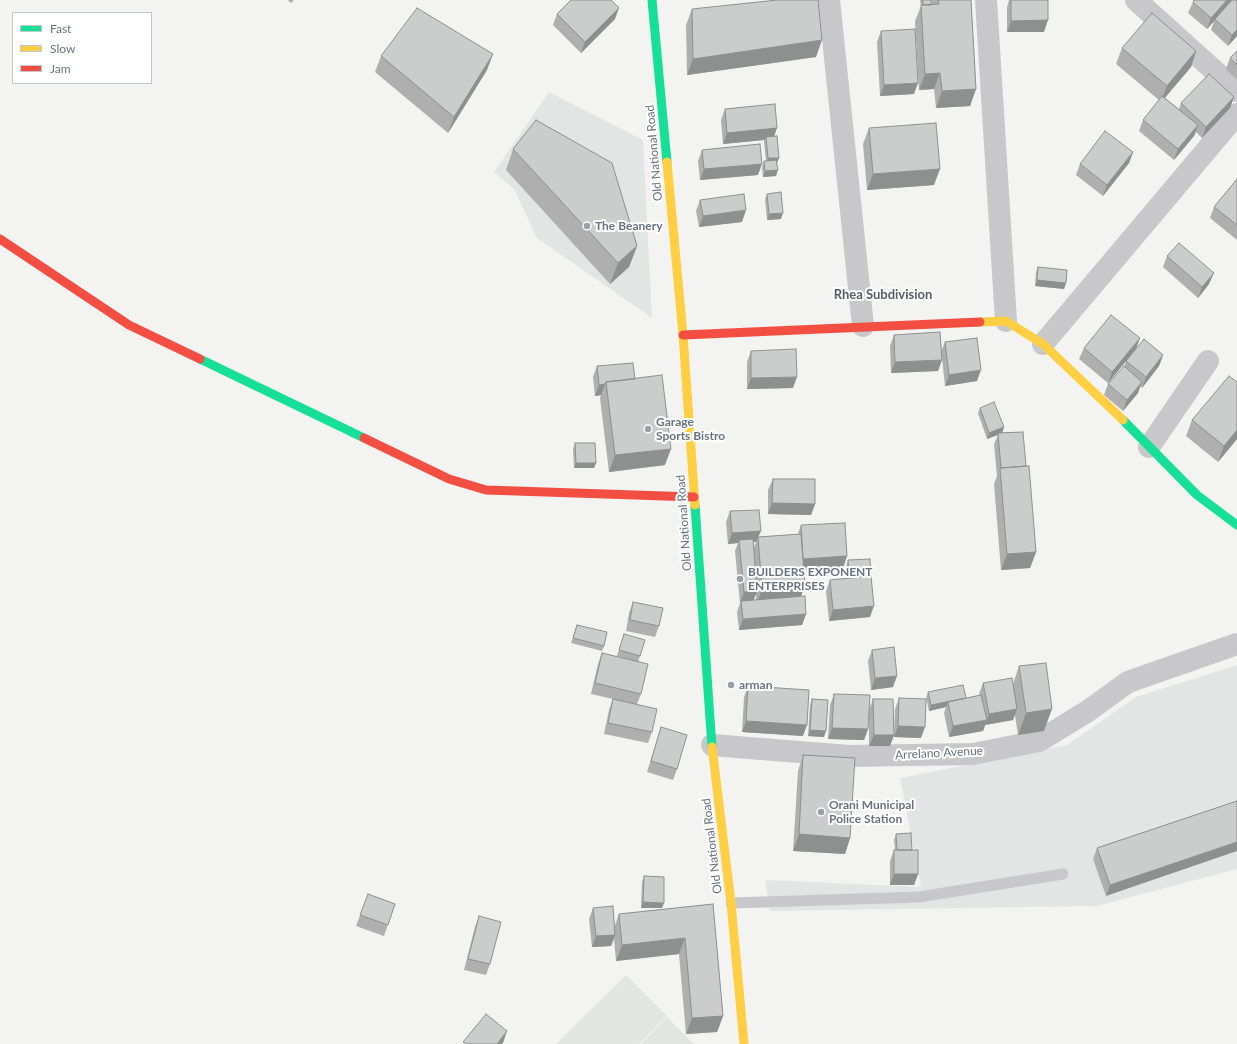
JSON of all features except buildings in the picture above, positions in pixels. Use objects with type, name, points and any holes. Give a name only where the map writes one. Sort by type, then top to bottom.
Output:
[{"type":"street","name":"Old National Road","points":[[652,0],[683,336],[712,745],[731,903],[744,1044]]},
{"type":"street","points":[[828,0],[863,326]]},
{"type":"street","points":[[986,0],[1006,321]]},
{"type":"street","points":[[1136,0],[1237,91]]},
{"type":"street","points":[[1044,344],[1237,114]]},
{"type":"street","points":[[0,239],[129,325],[449,479],[486,490],[694,497]]},
{"type":"street","points":[[683,336],[863,326],[1006,321],[1044,344],[1114,411],[1197,495],[1237,525]]},
{"type":"street","points":[[1149,447],[1208,361]]},
{"type":"street","name":"Arrelano Avenue","points":[[712,745],[849,756],[973,754],[1039,741],[1088,711],[1128,682],[1237,644]]},
{"type":"lane","points":[[641,0],[654,12]]},
{"type":"lane","points":[[731,903],[919,897],[1063,874]]},
{"type":"shaded area","points":[[549,92],[643,140],[652,318],[537,238],[514,189],[494,172]]},
{"type":"shaded area","points":[[1237,665],[1237,869],[1097,906],[770,911],[765,880],[921,887],[900,778],[1067,745],[1136,697]]},
{"type":"shaded area","points":[[626,975],[667,1016],[639,1044],[556,1044]]},
{"type":"shaded area","points":[[667,1017],[694,1044],[641,1044]]},
{"type":"traffic: fast","points":[[652,0],[667,162]]},
{"type":"traffic: fast","points":[[200,359],[364,438]]},
{"type":"traffic: fast","points":[[1123,420],[1197,495],[1237,525]]},
{"type":"traffic: fast","points":[[695,505],[712,747]]},
{"type":"traffic: slow","points":[[667,162],[683,335],[695,505]]},
{"type":"traffic: slow","points":[[980,322],[1006,321],[1043,344],[1123,420]]},
{"type":"traffic: slow","points":[[712,747],[731,903],[744,1044]]},
{"type":"traffic: jam","points":[[0,239],[129,325],[200,359]]},
{"type":"traffic: jam","points":[[683,335],[980,322]]},
{"type":"traffic: jam","points":[[364,438],[449,479],[486,490],[694,497]]},
{"type":"place","name":"The Beanery","points":[[587,226]]},
{"type":"place","name":"Garage Sports Bistro","points":[[648,429]]},
{"type":"place","name":"BUILDERS EXPONENT ENTERPRISES","points":[[740,579]]},
{"type":"place","name":"arman","points":[[731,685]]},
{"type":"place","name":"Orani Municipal Police Station","points":[[821,812]]},
{"type":"district","name":"Rhea Subdivision","points":[[883,295]]}]
